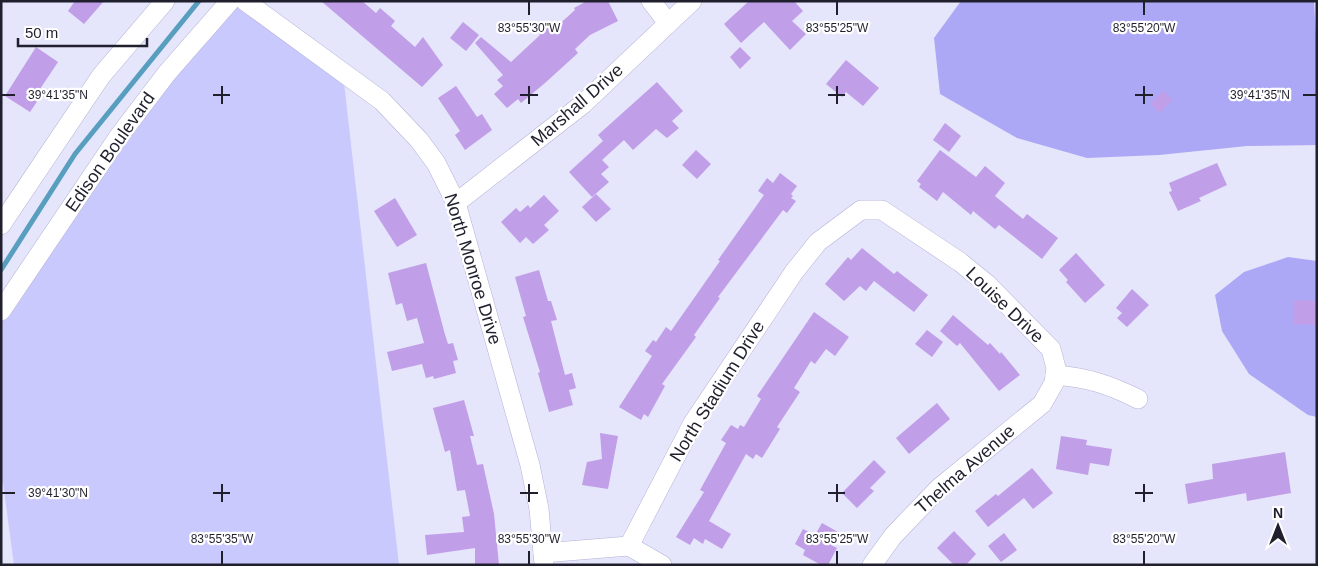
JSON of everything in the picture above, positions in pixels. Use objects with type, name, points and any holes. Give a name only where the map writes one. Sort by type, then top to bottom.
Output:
[{"type":"street","points":[[1,225],[101,76],[165,1]]},
{"type":"street","name":"Edison Boulevard","points":[[1,311],[119,136],[167,73],[230,1]]},
{"type":"street","name":"North Monroe Drive","points":[[245,1],[367,89],[406,125],[436,163],[456,203],[530,465],[539,509],[544,559]]},
{"type":"street","points":[[652,1],[668,23]]},
{"type":"street","name":"Marshall Drive","points":[[456,203],[583,104],[692,1]]},
{"type":"street","name":"Louise Drive","points":[[861,210],[882,210],[960,262],[987,284],[1051,349],[1056,375]]},
{"type":"street","name":"North Stadium Drive","points":[[629,546],[693,424],[772,303],[818,242],[861,210]]},
{"type":"street","points":[[1056,375],[1086,378],[1104,383],[1138,399]]},
{"type":"street","name":"Thelma Avenue","points":[[872,565],[904,524],[939,488],[1042,404],[1051,391],[1056,375]]},
{"type":"street","points":[[544,559],[629,546],[662,565]]},
{"type":"shaded area","points":[[231,1],[343,74],[399,565],[14,565],[3,483],[1,483],[1,314]]},
{"type":"shaded area","points":[[961,1],[1314,1],[1317,53],[1317,145],[1247,146],[1159,155],[1087,158],[1017,138],[940,94],[934,38]]},
{"type":"shaded area","points":[[1288,257],[1317,261],[1317,417],[1308,415],[1249,374],[1222,331],[1215,295],[1244,272]]},
{"type":"building","points":[[75,1],[104,1],[84,24],[68,11]]},
{"type":"building","points":[[321,1],[362,1],[376,13],[380,8],[395,21],[391,26],[415,47],[423,37],[443,65],[422,87]]},
{"type":"building","points":[[587,1],[608,1],[618,21],[590,35],[575,49],[578,53],[545,83],[521,103],[518,99],[507,108],[494,94],[503,86],[497,80],[503,75],[475,43],[481,37],[511,62],[540,35],[538,33],[550,22],[555,28],[575,10],[574,8]]},
{"type":"building","points":[[749,1],[794,1],[803,11],[792,21],[806,34],[790,50],[764,22],[741,43],[724,24]]},
{"type":"building","points":[[463,22],[479,35],[466,51],[450,38]]},
{"type":"building","points":[[36,47],[58,62],[38,92],[42,94],[30,112],[5,96]]},
{"type":"building","points":[[740,47],[751,58],[740,69],[730,57]]},
{"type":"building","points":[[846,60],[879,88],[863,106],[846,92],[842,97],[826,84]]},
{"type":"building","points":[[657,82],[683,111],[672,121],[679,128],[667,138],[656,129],[633,150],[624,140],[602,160],[609,167],[601,174],[609,182],[592,197],[569,172],[603,141],[598,135]]},
{"type":"building","points":[[456,86],[477,117],[482,114],[492,130],[465,150],[455,135],[460,131],[438,98]]},
{"type":"building","points":[[1163,91],[1172,100],[1160,113],[1150,104]]},
{"type":"building","points":[[945,123],[961,136],[949,152],[933,140]]},
{"type":"building","points":[[696,150],[711,164],[697,179],[682,165]]},
{"type":"building","points":[[940,150],[976,177],[985,166],[1005,183],[995,196],[1023,219],[1027,214],[1058,238],[1042,259],[999,225],[995,229],[973,211],[971,215],[943,192],[937,201],[919,187],[921,184],[917,181]]},
{"type":"building","points":[[1217,163],[1227,185],[1199,198],[1201,201],[1178,211],[1169,192],[1172,191],[1169,183]]},
{"type":"building","points":[[780,173],[797,186],[791,194],[793,196],[791,198],[796,201],[787,213],[783,210],[718,297],[720,298],[694,335],[696,337],[662,384],[665,386],[648,417],[644,414],[641,420],[619,407],[652,356],[645,351],[653,340],[656,342],[666,327],[671,331],[764,195],[758,191],[767,178],[773,183]]},
{"type":"building","points":[[596,194],[611,209],[596,222],[582,207]]},
{"type":"building","points":[[544,195],[559,211],[544,225],[549,230],[533,244],[526,237],[520,243],[501,222],[516,208],[520,212],[528,205],[530,208]]},
{"type":"building","points":[[395,198],[417,235],[397,247],[374,211]]},
{"type":"building","points":[[862,248],[894,274],[897,271],[928,295],[914,312],[874,281],[866,291],[860,286],[844,301],[825,284],[848,257],[851,260]]},
{"type":"building","points":[[1076,253],[1105,285],[1085,303],[1066,282],[1068,280],[1059,270]]},
{"type":"building","points":[[426,263],[448,344],[453,343],[458,360],[453,361],[456,373],[434,379],[433,376],[426,378],[422,364],[392,371],[387,352],[424,343],[417,318],[407,321],[402,303],[396,305],[388,273]]},
{"type":"building","points":[[539,270],[548,301],[551,301],[557,320],[551,321],[565,375],[572,373],[576,388],[569,390],[573,405],[549,412],[538,373],[540,372],[523,317],[526,316],[515,277]]},
{"type":"building","points":[[1132,289],[1149,305],[1127,327],[1117,318],[1122,313],[1116,308]]},
{"type":"building","points":[[1293,300],[1316,301],[1317,325],[1293,324]]},
{"type":"building","points":[[814,312],[849,337],[835,356],[826,349],[815,364],[811,361],[794,388],[800,392],[777,427],[780,429],[762,458],[756,454],[753,459],[746,454],[709,521],[731,534],[722,549],[705,539],[703,544],[694,538],[690,545],[676,537],[704,492],[700,490],[726,443],[721,440],[731,425],[738,429],[740,425],[744,427],[761,399],[757,396]]},
{"type":"building","points":[[953,315],[988,345],[990,343],[1000,354],[1001,352],[1020,375],[999,391],[960,343],[957,346],[940,331]]},
{"type":"building","points":[[927,330],[943,342],[932,357],[915,344]]},
{"type":"building","points":[[464,400],[474,436],[470,436],[477,465],[483,464],[494,514],[499,565],[475,565],[475,548],[427,555],[425,535],[464,532],[462,517],[470,516],[465,490],[457,491],[450,450],[445,452],[433,408]]},
{"type":"building","points":[[937,403],[950,419],[909,454],[896,438]]},
{"type":"building","points":[[600,433],[618,436],[608,489],[582,485],[587,462],[602,459]]},
{"type":"building","points":[[1061,436],[1087,440],[1086,445],[1112,449],[1109,466],[1090,463],[1088,475],[1056,469]]},
{"type":"building","points":[[1285,452],[1291,493],[1247,501],[1246,493],[1188,504],[1185,484],[1213,479],[1212,464]]},
{"type":"building","points":[[874,460],[886,472],[870,488],[874,491],[857,508],[842,493]]},
{"type":"building","points":[[1032,468],[1053,493],[1033,509],[1024,498],[988,527],[975,511],[996,494],[998,496]]},
{"type":"building","points":[[822,523],[838,532],[831,545],[837,548],[828,565],[821,565],[803,555],[805,550],[795,544],[803,529],[815,535]]},
{"type":"building","points":[[954,531],[976,554],[966,565],[954,565],[937,548]]},
{"type":"building","points":[[1004,533],[1017,550],[1001,562],[988,546]]},
{"type":"waterway","points":[[1,270],[75,154],[199,1]]}]
